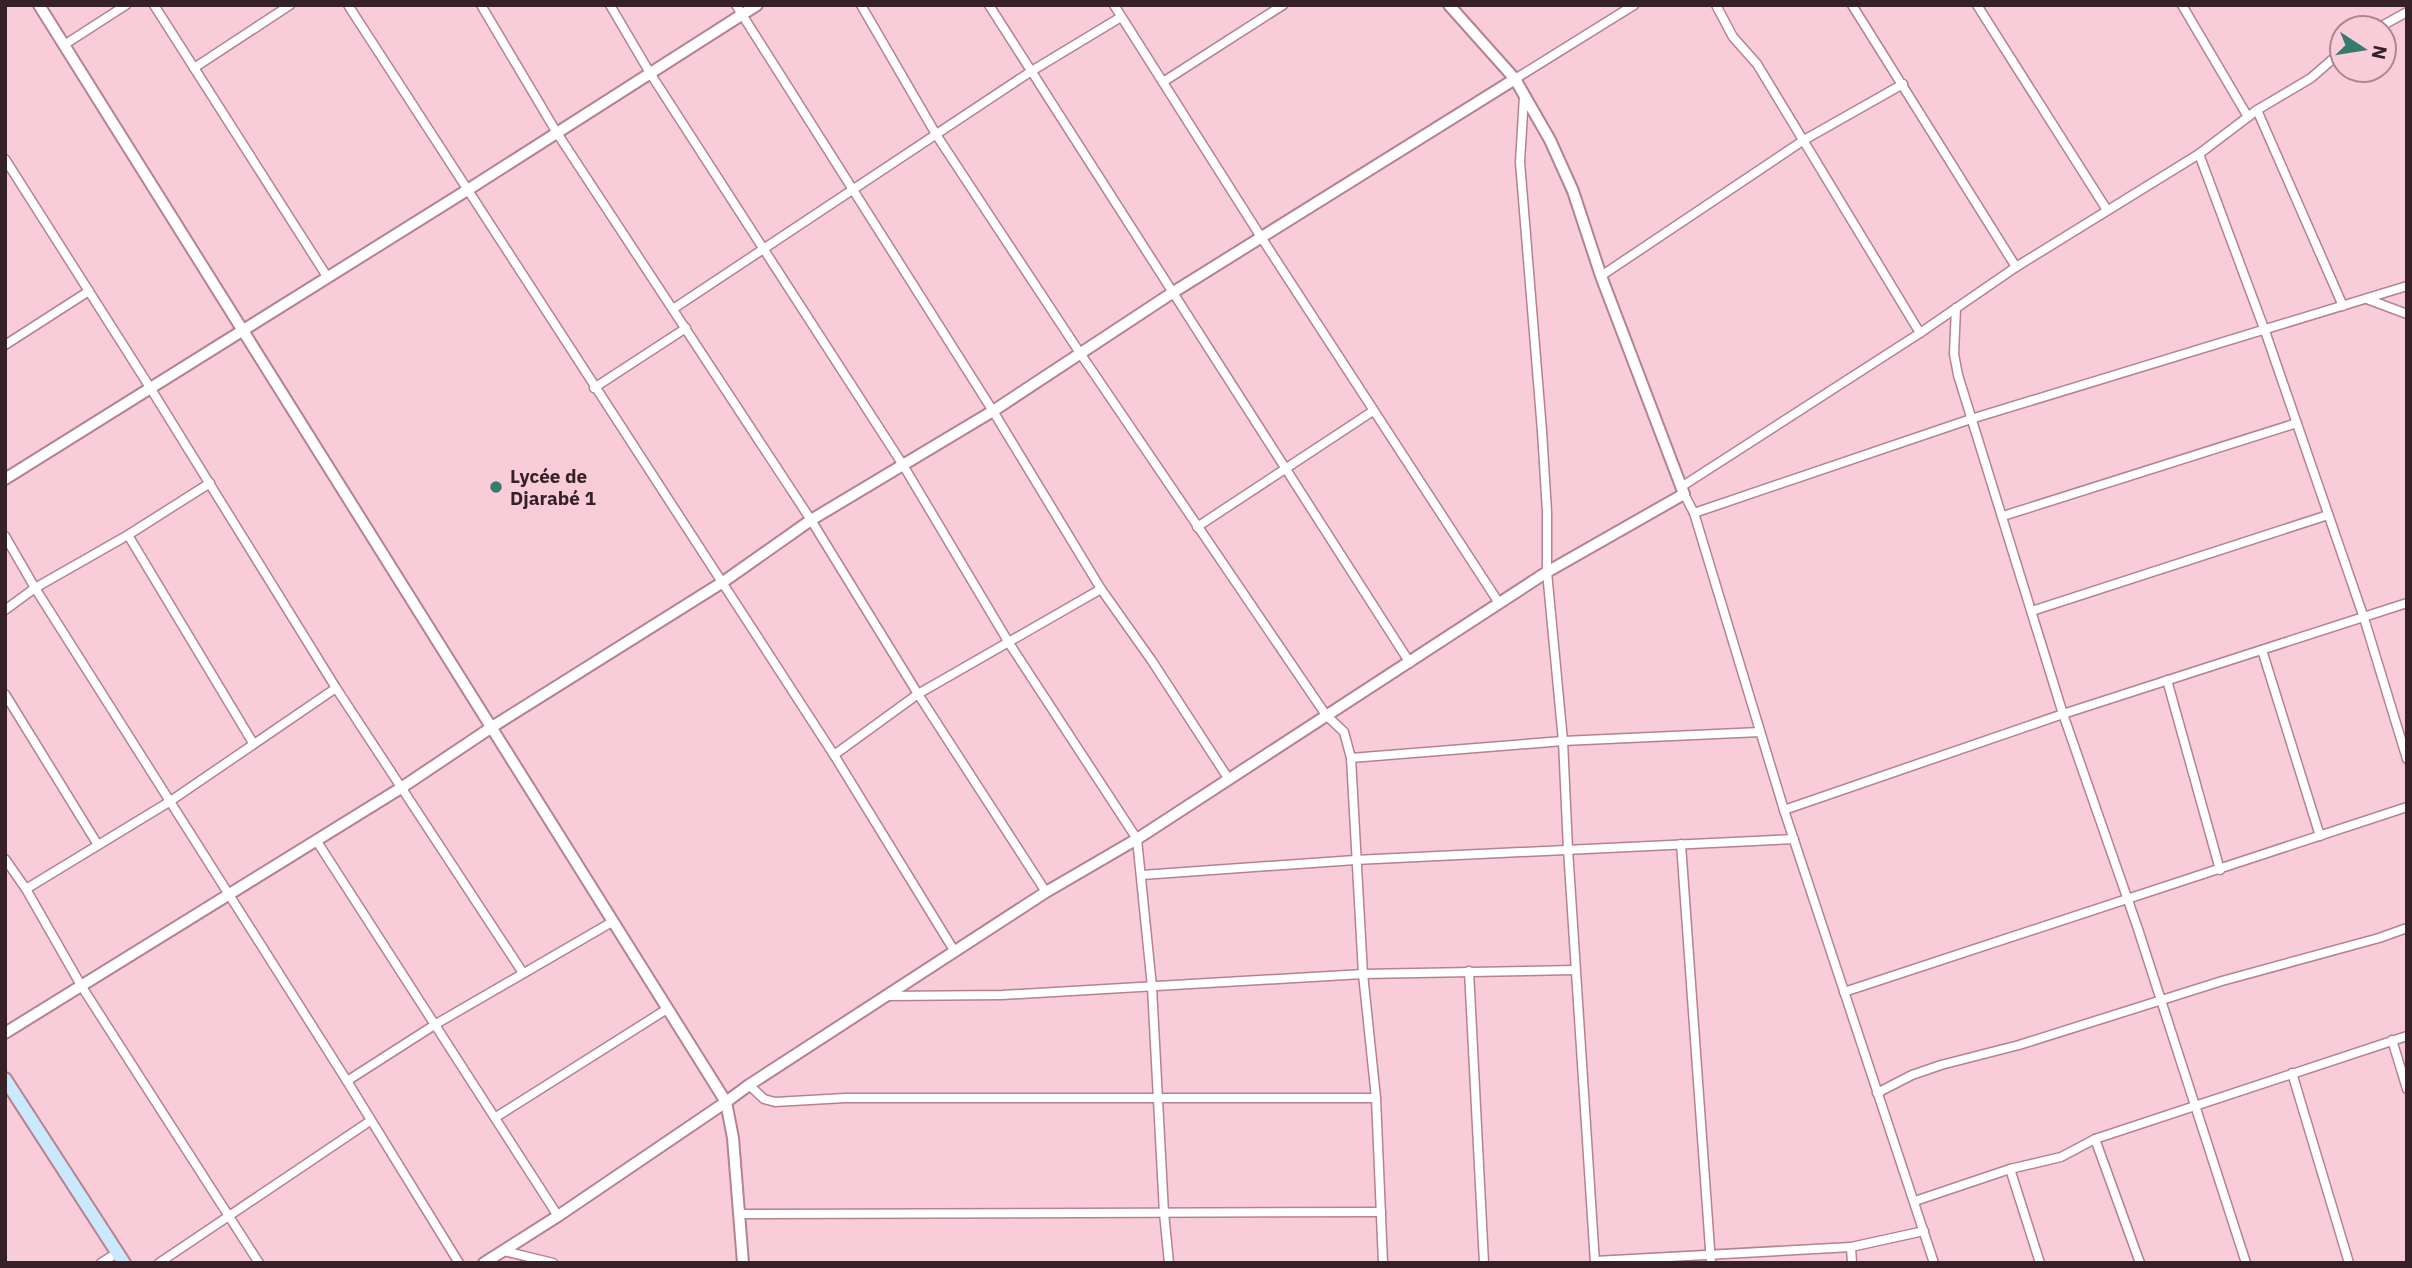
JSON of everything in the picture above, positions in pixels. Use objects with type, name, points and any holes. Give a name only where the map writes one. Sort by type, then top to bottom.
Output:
[{"type":"main road","points":[[5,1079],[120,1258]]},
{"type":"street","points":[[40,5],[726,1102],[741,1214],[743,1263]]},
{"type":"street","points":[[64,45],[126,5]]},
{"type":"street","points":[[154,5],[328,278]]},
{"type":"street","points":[[194,68],[290,5]]},
{"type":"street","points":[[348,5],[834,755],[955,952]]},
{"type":"street","points":[[481,5],[557,132],[811,520],[918,694],[1046,892]]},
{"type":"street","points":[[610,5],[650,73],[903,465],[1009,643],[1137,839],[1152,987],[1169,1263]]},
{"type":"street","points":[[5,479],[469,189],[650,73],[739,10],[757,5]]},
{"type":"street","points":[[861,5],[937,136],[1080,353],[1326,715],[1344,732],[1350,758],[1363,974],[1376,1098],[1383,1263]]},
{"type":"street","points":[[989,5],[1410,663]]},
{"type":"street","points":[[1114,5],[1499,603]]},
{"type":"street","points":[[1163,82],[1283,5]]},
{"type":"street","points":[[1449,5],[1515,79],[1550,141],[1573,191],[1601,276],[1683,491],[1694,513],[1784,810],[1934,1263]]},
{"type":"street","points":[[5,1033],[401,788],[492,727],[723,582],[811,520],[993,411],[1172,293],[1634,5]]},
{"type":"street","points":[[1716,5],[1733,37],[1757,64],[1920,333]]},
{"type":"street","points":[[1852,5],[2016,267]]},
{"type":"street","points":[[1977,5],[2107,210]]},
{"type":"street","points":[[2182,5],[2248,117]]},
{"type":"street","points":[[739,10],[993,411],[1101,589],[1152,661],[1228,778]]},
{"type":"street","points":[[673,309],[1030,72],[1121,17]]},
{"type":"street","points":[[484,1263],[558,1216],[749,1085],[1046,892],[1137,839],[1547,572],[1683,491],[2016,267],[2199,153],[2257,110],[2311,78],[2328,63]]},
{"type":"street","points":[[1601,276],[1804,140],[1903,84]]},
{"type":"street","points":[[1524,96],[1520,162],[1542,431],[1547,512],[1547,572],[1563,741],[1595,1262],[1711,1259],[1851,1247],[1924,1231]]},
{"type":"street","points":[[2257,110],[2343,306]]},
{"type":"street","points":[[2199,153],[2265,331],[2364,618],[2407,759]]},
{"type":"street","points":[[5,159],[336,688],[523,973]]},
{"type":"street","points":[[1694,513],[1971,419],[2407,286]]},
{"type":"street","points":[[5,345],[89,291]]},
{"type":"street","points":[[2366,299],[2407,314]]},
{"type":"street","points":[[1956,308],[1954,354],[1971,419],[2063,715],[2127,899],[2246,1263]]},
{"type":"street","points":[[594,388],[685,328]]},
{"type":"street","points":[[1197,527],[1373,411]]},
{"type":"street","points":[[2003,516],[2297,423]]},
{"type":"street","points":[[5,610],[35,588],[128,535],[210,483]]},
{"type":"street","points":[[2032,611],[2328,515]]},
{"type":"street","points":[[128,535],[253,743]]},
{"type":"street","points":[[5,536],[459,1263]]},
{"type":"street","points":[[834,755],[918,694],[1101,589]]},
{"type":"street","points":[[1784,810],[2166,680],[2407,603]]},
{"type":"street","points":[[2262,650],[2320,836]]},
{"type":"street","points":[[2166,680],[2220,870]]},
{"type":"street","points":[[26,889],[169,802],[336,688]]},
{"type":"street","points":[[5,694],[98,845]]},
{"type":"street","points":[[1350,758],[1563,741],[1760,732]]},
{"type":"street","points":[[1844,992],[2407,807]]},
{"type":"street","points":[[1142,875],[1355,860],[1794,839]]},
{"type":"street","points":[[316,840],[558,1216]]},
{"type":"street","points":[[1681,845],[1711,1259]]},
{"type":"street","points":[[5,859],[26,889],[82,987],[259,1263]]},
{"type":"street","points":[[347,1081],[436,1024],[612,922]]},
{"type":"street","points":[[1877,1093],[1912,1075],[1941,1065],[2019,1045],[2407,928]]},
{"type":"street","points":[[887,996],[1002,996],[1363,974],[1575,970]]},
{"type":"street","points":[[1469,971],[1484,1263]]},
{"type":"street","points":[[496,1117],[667,1009]]},
{"type":"street","points":[[1915,1202],[2010,1169],[2061,1157],[2095,1139],[2407,1036]]},
{"type":"street","points":[[2392,1040],[2407,1089]]},
{"type":"street","points":[[2292,1073],[2349,1263]]},
{"type":"street","points":[[749,1085],[764,1099],[775,1102],[845,1098],[1376,1098]]},
{"type":"street","points":[[159,1263],[370,1121]]},
{"type":"street","points":[[2095,1139],[2140,1263]]},
{"type":"street","points":[[2010,1169],[2040,1263]]},
{"type":"street","points":[[741,1214],[1381,1212]]},
{"type":"street","points":[[1851,1247],[1852,1263]]},
{"type":"street","points":[[503,1251],[553,1263]]},
{"type":"street","points":[[102,1263],[120,1258]]},
{"type":"place","name":"Lycée de Djarabé 1","points":[[496,487]]}]
